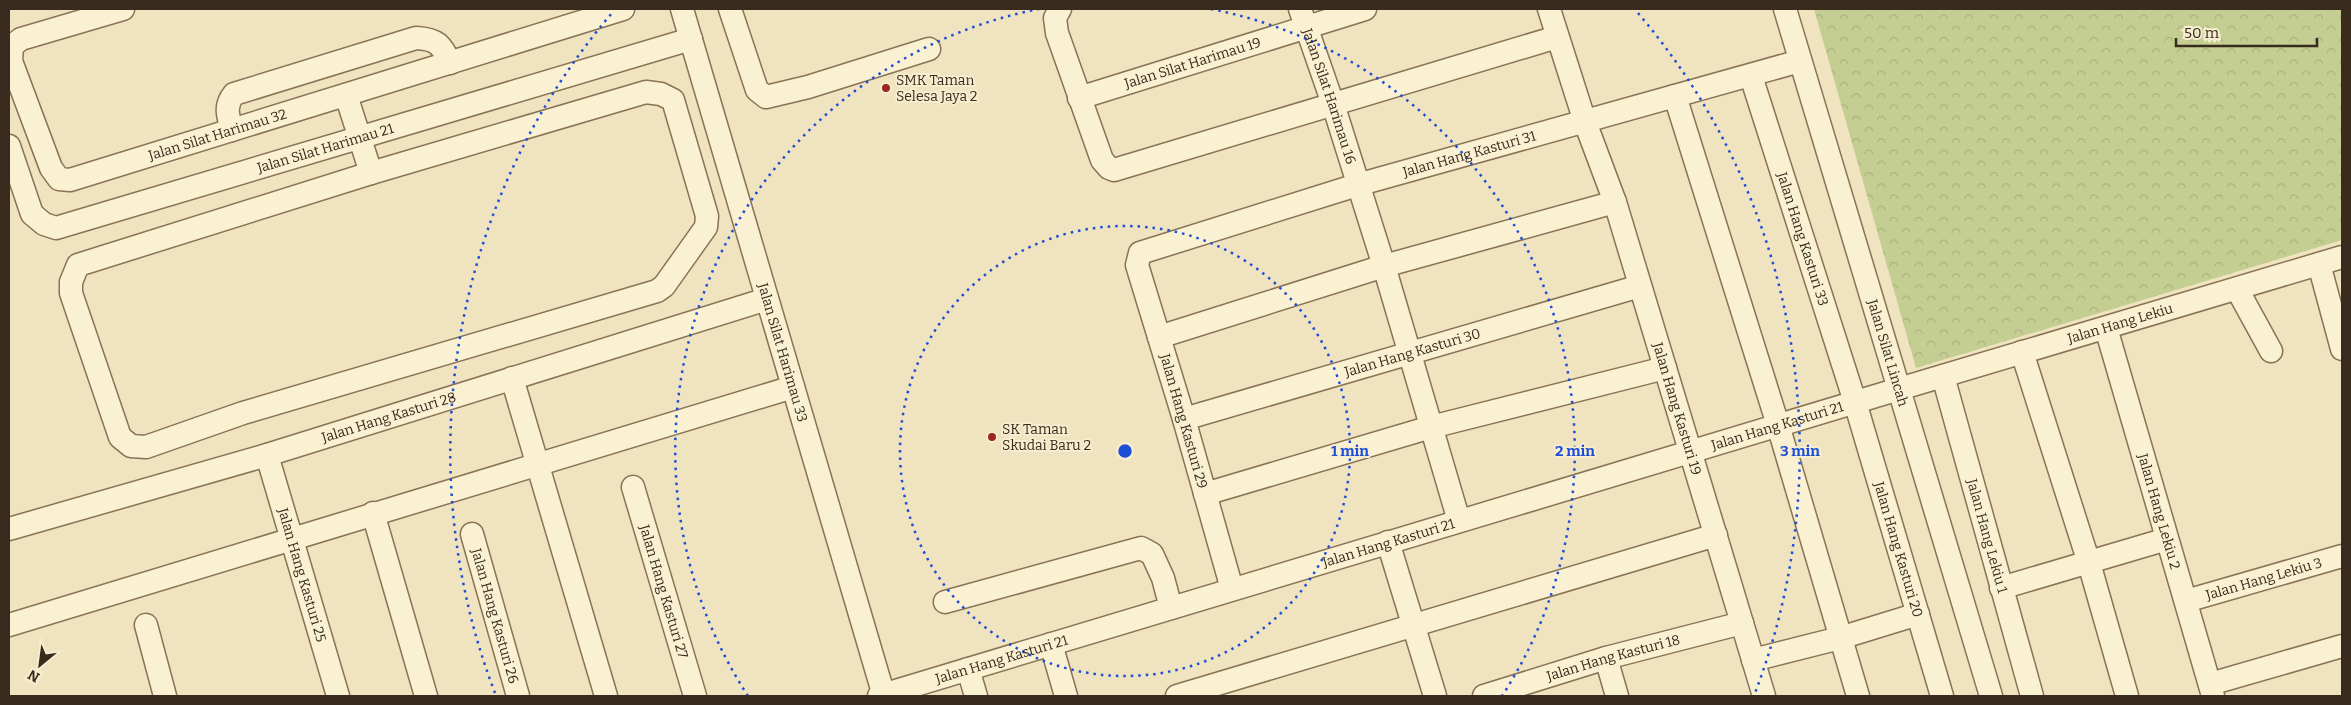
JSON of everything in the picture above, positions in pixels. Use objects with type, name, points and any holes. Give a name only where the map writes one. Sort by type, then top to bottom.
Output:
[{"type":"street","name":"Jalan Silat Harimau 32","points":[[123,9],[21,39],[12,46],[12,61],[52,168],[59,178],[70,180],[623,9]]},
{"type":"street","name":"Jalan Silat Harimau 33","points":[[682,9],[882,696]]},
{"type":"street","points":[[730,9],[757,90],[766,97],[808,87],[929,49]]},
{"type":"street","points":[[1060,9],[1055,18],[1057,33],[1102,160],[1109,168],[1114,170],[1557,37]]},
{"type":"street","name":"Jalan Silat Harimau 19","points":[[1080,98],[1302,18],[1364,9]]},
{"type":"street","name":"Jalan Hang Kasturi 19","points":[[1549,9],[1585,122],[1615,202],[1764,696]]},
{"type":"street","name":"Jalan Silat Lincah","points":[[1785,9],[1991,696]]},
{"type":"street","name":"Jalan Silat Harimau 16","points":[[1302,18],[1333,104],[1384,266],[1408,353],[1459,521]]},
{"type":"street","points":[[232,130],[226,112],[228,102],[234,94],[252,88],[416,38],[430,38],[443,48],[450,63]]},
{"type":"street","name":"Jalan Silat Harimau 21","points":[[9,146],[32,214],[44,224],[56,228],[691,39]]},
{"type":"street","name":"Jalan Hang Kasturi 31","points":[[1140,253],[1357,185],[1800,61]]},
{"type":"street","name":"Jalan Hang Kasturi 33","points":[[1751,76],[1855,402]]},
{"type":"street","points":[[646,92],[661,94],[673,100],[706,216],[706,227],[664,286],[657,291],[243,413],[146,447],[131,446],[120,437],[71,293],[71,282],[78,265],[371,173],[646,92]]},
{"type":"street","points":[[346,95],[371,173]]},
{"type":"street","points":[[1675,96],[1778,425],[1858,696]]},
{"type":"street","points":[[1159,337],[1384,266],[1615,202]]},
{"type":"street","name":"Jalan Hang Kasturi 29","points":[[1140,253],[1137,265],[1206,494],[1232,590]]},
{"type":"street","name":"Jalan Hang Lekiu","points":[[1899,388],[2342,257]]},
{"type":"street","points":[[2319,264],[2342,349]]},
{"type":"street","name":"Jalan Hang Kasturi 30","points":[[1184,419],[1640,286]]},
{"type":"street","points":[[2237,288],[2272,351]]},
{"type":"street","name":"Jalan Hang Kasturi 28","points":[[9,529],[266,455],[767,298]]},
{"type":"street","name":"Jalan Hang Lekiu 2","points":[[2106,328],[2211,690]]},
{"type":"street","points":[[2022,352],[2089,562],[2127,696]]},
{"type":"street","points":[[1206,494],[1431,428],[1665,368]]},
{"type":"street","name":"Jalan Hang Lekiu 1","points":[[1942,376],[2032,696]]},
{"type":"street","points":[[512,378],[606,696]]},
{"type":"street","points":[[9,625],[793,387]]},
{"type":"street","name":"Jalan Hang Kasturi 21","points":[[882,696],[1899,388]]},
{"type":"street","name":"Jalan Hang Kasturi 20","points":[[1855,402],[1942,696]]},
{"type":"street","name":"Jalan Hang Kasturi 25","points":[[266,455],[338,696]]},
{"type":"street","name":"Jalan Hang Kasturi 27","points":[[633,487],[695,696]]},
{"type":"street","points":[[373,513],[426,696]]},
{"type":"street","name":"Jalan Hang Kasturi 26","points":[[472,534],[518,696]]},
{"type":"street","points":[[1177,696],[1414,627],[1716,535]]},
{"type":"street","points":[[2002,588],[2167,539]]},
{"type":"street","points":[[1388,542],[1435,696]]},
{"type":"street","points":[[945,602],[1141,548],[1152,554],[1163,578],[1171,608]]},
{"type":"street","name":"Jalan Hang Lekiu 3","points":[[2186,601],[2339,563]]},
{"type":"street","points":[[1753,660],[1840,638],[1918,614]]},
{"type":"street","name":"Jalan Hang Kasturi 18","points":[[1484,696],[1606,658],[1742,623]]},
{"type":"street","points":[[146,625],[165,696]]},
{"type":"street","points":[[1051,644],[1066,696]]},
{"type":"street","points":[[2211,690],[2342,646]]},
{"type":"street","points":[[1606,658],[1617,696]]},
{"type":"street","points":[[968,669],[976,696]]},
{"type":"green space","points":[[1814,9],[2342,9],[2342,240],[1916,368]]},
{"type":"place","name":"SMK Taman Selesa Jaya 2","points":[[886,88]]},
{"type":"place","name":"SK Taman Skudai Baru 2","points":[[992,437]]}]
